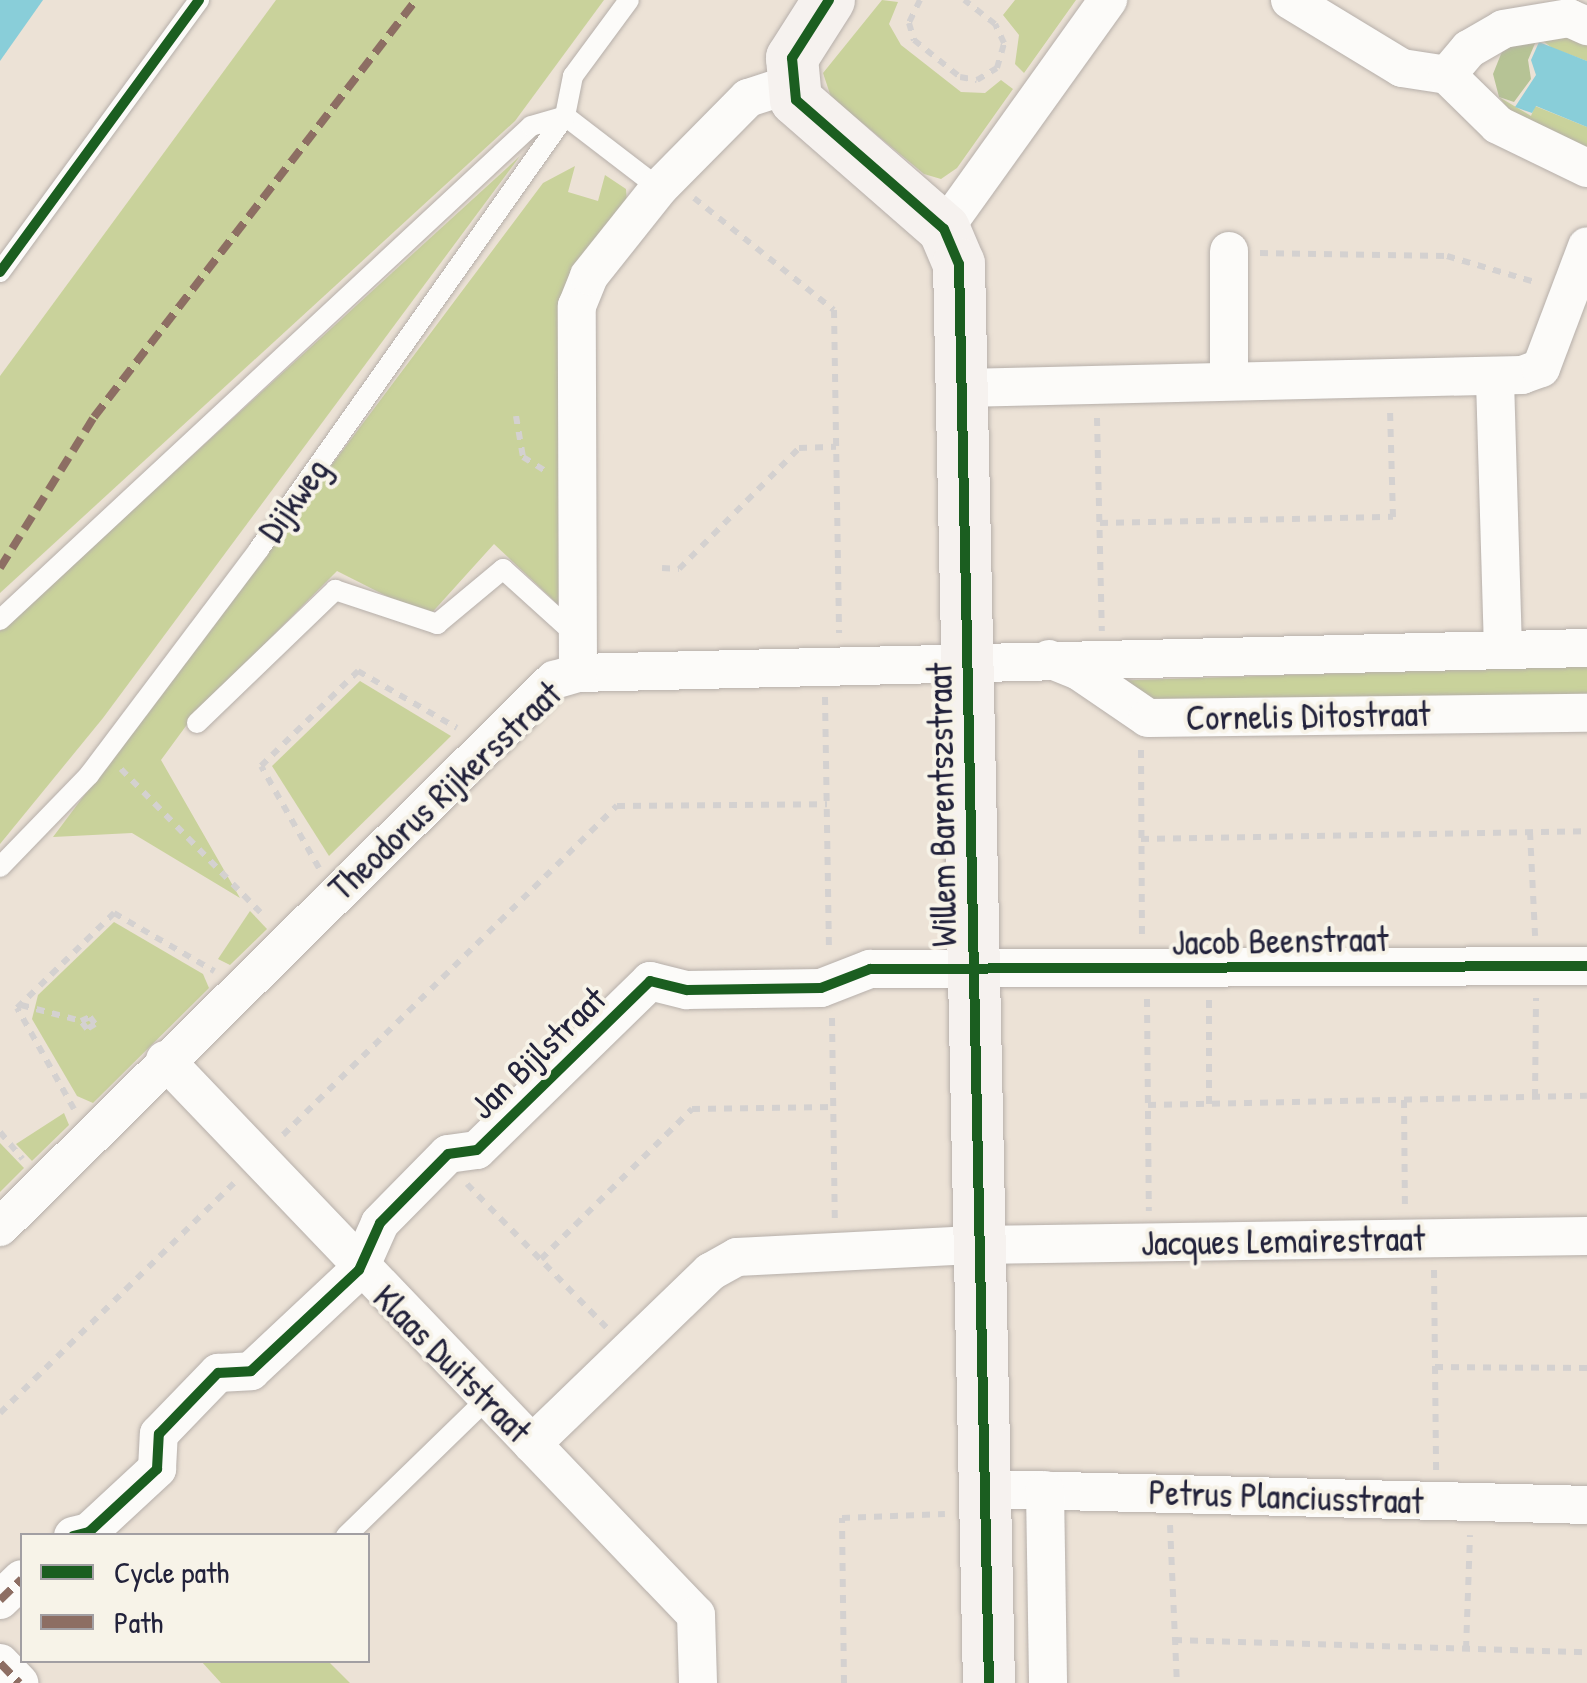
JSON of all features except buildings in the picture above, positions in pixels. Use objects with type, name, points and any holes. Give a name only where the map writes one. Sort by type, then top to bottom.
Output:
[{"type":"street","points":[[829,0],[797,44],[790,84],[806,112],[944,229],[1108,0]]},
{"type":"street","points":[[1290,0],[1402,68],[1446,76],[1498,125],[1583,166]]},
{"type":"street","points":[[1446,76],[1469,50],[1504,29],[1569,18],[1587,26]]},
{"type":"street","name":"Theodorus Rijkersstraat","points":[[0,1227],[578,655],[577,306],[589,276],[658,188],[748,98],[790,84]]},
{"type":"street","name":"Willem Barentszstraat","points":[[944,229],[960,264],[989,1683]]},
{"type":"street","points":[[963,388],[1229,379],[1495,380],[1541,368],[1587,246]]},
{"type":"street","points":[[1228,251],[1229,379]]},
{"type":"street","points":[[1495,380],[1503,648]]},
{"type":"street","name":"Cornelis Ditostraat","points":[[578,655],[824,666],[1587,648]]},
{"type":"street","name":"Cornelis Ditostraat","points":[[1046,658],[1079,671],[1141,713],[1587,712]]},
{"type":"street","name":"Jacob Beenstraat","points":[[973,967],[1147,970],[1587,966]]},
{"type":"street","name":"Jan Bijlstraat","points":[[85,1533],[157,1469],[159,1434],[218,1373],[251,1371],[359,1270],[380,1223],[448,1154],[477,1150],[650,982],[687,990],[821,988],[870,969],[973,967]]},
{"type":"street","name":"Klaas Duitstraat","points":[[165,1060],[359,1270],[696,1615],[698,1683]]},
{"type":"street","name":"Jacques Lemairestraat","points":[[532,1444],[710,1272],[737,1257],[978,1246],[1587,1236]]},
{"type":"street","points":[[1046,1490],[1048,1683]]},
{"type":"street","name":"Petrus Planciusstraat","points":[[986,1501],[1046,1490],[1587,1505]]},
{"type":"street","points":[[0,1600],[20,1581]]},
{"type":"street","points":[[0,1662],[19,1683]]},
{"type":"lane","points":[[0,272],[199,0]]},
{"type":"lane","name":"Dijkweg","points":[[0,867],[105,753],[259,550],[565,116],[573,76],[629,0]]},
{"type":"lane","points":[[0,620],[531,126],[565,116],[658,188]]},
{"type":"lane","points":[[197,723],[336,590],[437,624],[503,569],[578,655]]},
{"type":"lane","points":[[349,1533],[487,1399]]},
{"type":"path","points":[[914,2],[909,23],[914,40],[960,77],[977,80],[997,68],[1004,43],[995,24],[964,0]]},
{"type":"path","points":[[658,188],[683,189],[834,310],[839,640],[824,666],[830,945],[821,988],[832,1008],[836,1252]]},
{"type":"path","points":[[1228,251],[1447,256],[1569,294]]},
{"type":"path","points":[[1100,523],[1393,517],[1390,380]]},
{"type":"path","points":[[1096,384],[1102,657]]},
{"type":"path","points":[[516,416],[523,457],[533,468],[576,472]]},
{"type":"path","points":[[662,568],[679,569],[798,448],[836,447]]},
{"type":"path","points":[[334,895],[261,766],[358,671],[488,745]]},
{"type":"path","points":[[1141,713],[1150,1242]]},
{"type":"path","points":[[105,753],[288,940]]},
{"type":"path","points":[[0,1413],[617,806],[826,804]]},
{"type":"path","points":[[1141,839],[1587,831]]},
{"type":"path","points":[[20,1005],[114,913],[241,986]]},
{"type":"path","points":[[1208,1104],[1210,969]]},
{"type":"path","points":[[20,1005],[81,1021]]},
{"type":"path","points":[[20,1005],[90,1136]]},
{"type":"path","points":[[1148,1105],[1587,1096]]},
{"type":"path","points":[[1404,1100],[1454,1502],[1466,1649]]},
{"type":"path","points":[[541,1260],[692,1108],[833,1106]]},
{"type":"path","points":[[448,1154],[458,1175],[629,1350]]},
{"type":"path","points":[[1435,1367],[1587,1368]]},
{"type":"path","points":[[1172,1494],[1177,1683]]},
{"type":"path","points":[[844,1683],[842,1518],[986,1501]]},
{"type":"path","points":[[1174,1640],[1587,1652]]},
{"type":"green space","points":[[276,0],[604,0],[515,121],[0,593],[0,376]]},
{"type":"green space","points":[[882,0],[898,2],[889,24],[901,45],[961,92],[985,93],[1001,80],[1013,89],[957,168],[941,179],[924,174],[831,97],[823,73]]},
{"type":"green space","points":[[1015,0],[1076,0],[1024,73],[1015,64],[1019,35],[1003,15]]},
{"type":"green space","points":[[1542,30],[1587,41],[1587,61],[1552,48],[1538,37]]},
{"type":"green space","points":[[1536,41],[1528,60],[1531,79],[1514,102],[1499,97],[1493,74],[1505,47]]},
{"type":"green space","points":[[1499,97],[1531,116],[1535,106],[1587,127],[1587,154],[1522,127]]},
{"type":"green space","points":[[520,156],[103,718],[0,844],[0,631]]},
{"type":"green space","points":[[575,166],[568,192],[598,201],[605,175],[626,189],[627,205],[571,271],[559,302],[564,610],[494,544],[428,617],[337,571],[194,715],[161,760],[240,898],[132,833],[53,837],[543,183]]},
{"type":"green space","points":[[1587,665],[1587,694],[1151,705],[1108,681]]},
{"type":"green space","points":[[360,681],[451,736],[329,856],[272,766]]},
{"type":"green space","points":[[250,911],[267,929],[230,965],[218,959]]},
{"type":"green space","points":[[114,922],[203,974],[209,988],[93,1103],[77,1096],[32,1019],[38,995]]},
{"type":"green space","points":[[64,1113],[69,1125],[32,1161],[16,1144]]},
{"type":"green space","points":[[0,1143],[24,1168],[0,1192]]},
{"type":"green space","points":[[203,1663],[330,1663],[350,1683],[221,1683]]},
{"type":"water","points":[[0,0],[43,0],[0,61]]},
{"type":"water","points":[[1539,42],[1587,61],[1587,127],[1536,106],[1532,113],[1515,107],[1536,75],[1531,60]]},
{"type":"marked path","points":[[0,568],[94,417],[416,0]]},
{"type":"marked path","points":[[0,1600],[20,1581]]},
{"type":"marked path","points":[[0,1663],[19,1683]]},
{"type":"cycle path","points":[[0,272],[199,0]]},
{"type":"cycle path","points":[[829,0],[792,58],[796,100],[944,229],[959,264],[989,1683]]},
{"type":"cycle path","points":[[85,1533],[157,1469],[159,1434],[218,1373],[251,1371],[359,1270],[380,1223],[448,1154],[477,1150],[650,981],[687,990],[821,988],[870,969],[1587,966]]}]
